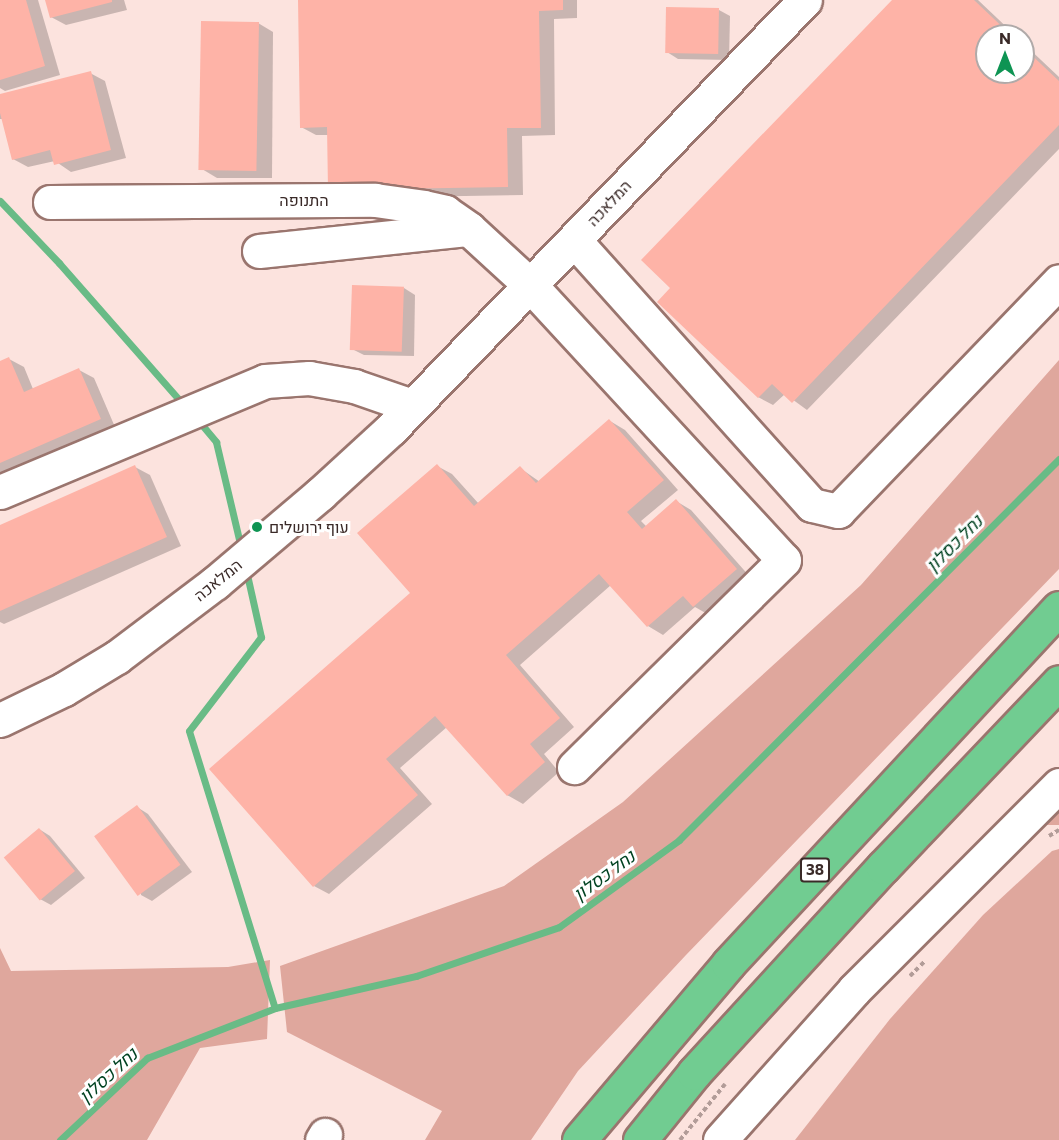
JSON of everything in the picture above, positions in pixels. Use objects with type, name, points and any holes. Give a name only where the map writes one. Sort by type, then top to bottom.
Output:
[{"type":"highway","name":"38","points":[[579,1140],[728,964],[1059,608]]},
{"type":"highway","points":[[640,1140],[718,1047],[883,867],[1059,682]]},
{"type":"street","name":"המלאכה","points":[[0,720],[64,689],[117,657],[206,590],[320,494],[412,406],[805,0]]},
{"type":"street","name":"התנופה","points":[[50,202],[375,200],[445,212],[469,229],[530,285],[784,560],[574,767]]},
{"type":"street","points":[[259,251],[469,229]]},
{"type":"street","points":[[574,240],[812,505],[838,511],[1059,282]]},
{"type":"street","points":[[0,492],[265,381],[309,378],[354,386],[412,406]]},
{"type":"street","points":[[720,1140],[854,990],[1059,785]]},
{"type":"shaded area","points":[[1059,360],[1059,569],[686,955],[578,1071],[531,1140],[425,1140],[442,1111],[287,1032],[280,966],[504,886],[623,802],[861,585]]},
{"type":"shaded area","points":[[1059,803],[1059,825],[1037,825]]},
{"type":"shaded area","points":[[1059,849],[1059,1140],[795,1140],[890,1019],[983,915],[1052,851]]},
{"type":"shaded area","points":[[0,948],[11,971],[228,967],[270,960],[267,1039],[200,1048],[147,1140],[0,1140]]},
{"type":"building","points":[[0,0],[26,0],[45,66],[0,80]]},
{"type":"building","points":[[45,0],[112,0],[112,2],[50,18]]},
{"type":"building","points":[[298,0],[563,0],[563,10],[539,11],[541,128],[507,128],[508,187],[328,190],[327,127],[300,128]]},
{"type":"building","points":[[892,0],[974,0],[999,24],[975,24],[975,84],[1035,84],[1035,58],[1059,81],[1059,125],[792,403],[772,384],[758,398],[657,302],[670,288],[641,260]]},
{"type":"building","points":[[666,7],[719,8],[718,54],[665,53]]},
{"type":"building","points":[[201,21],[259,22],[256,171],[198,170]]},
{"type":"building","points":[[91,71],[111,150],[54,165],[50,150],[12,160],[0,113],[0,94]]},
{"type":"building","points":[[352,285],[404,287],[402,352],[350,350]]},
{"type":"building","points":[[9,357],[24,392],[79,368],[101,419],[0,463],[0,361]]},
{"type":"building","points":[[609,419],[664,480],[627,512],[642,529],[676,499],[737,569],[693,607],[683,596],[647,627],[599,574],[506,655],[560,718],[530,744],[545,762],[507,796],[435,716],[386,759],[418,795],[313,887],[209,769],[410,593],[357,533],[437,464],[474,506],[520,466],[536,483]]},
{"type":"building","points":[[135,465],[167,537],[0,611],[0,525]]},
{"type":"building","points":[[137,805],[180,865],[138,896],[94,836]]},
{"type":"building","points":[[39,828],[75,871],[40,900],[4,858]]},
{"type":"waterway","points":[[0,201],[59,263],[183,404]]},
{"type":"waterway","points":[[197,419],[216,442],[241,548]]},
{"type":"waterway","name":"נחל כסלון","points":[[60,1140],[147,1058],[275,1008],[416,976],[559,927],[679,840],[1059,459]]},
{"type":"waterway","points":[[246,570],[261,637],[189,731],[275,1008]]},
{"type":"place","name":"עוף ירושלים","points":[[257,527]]}]
